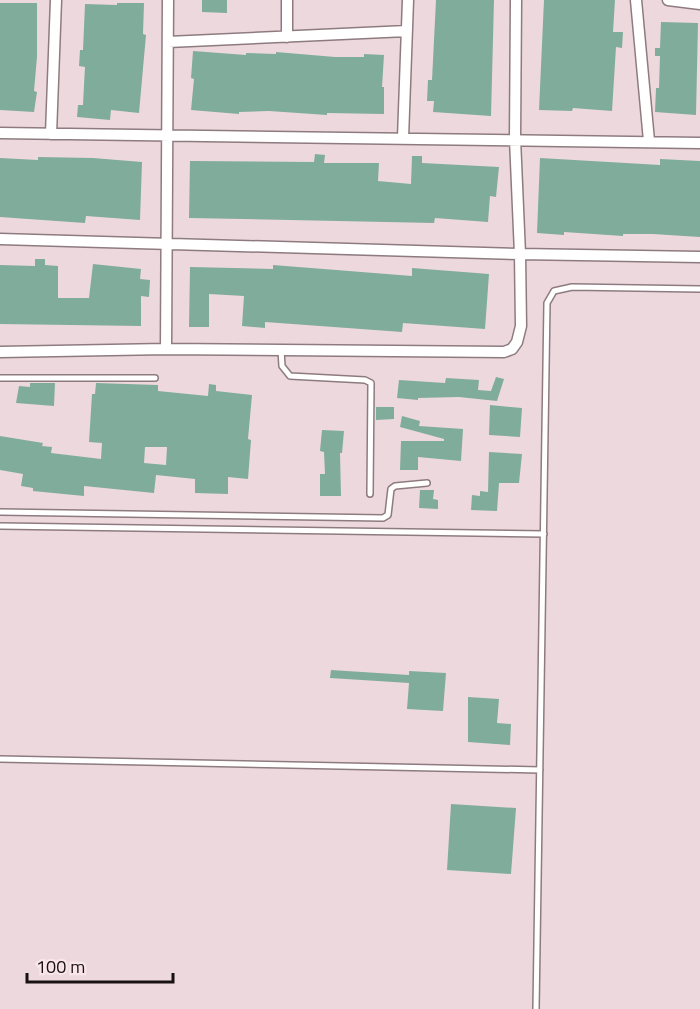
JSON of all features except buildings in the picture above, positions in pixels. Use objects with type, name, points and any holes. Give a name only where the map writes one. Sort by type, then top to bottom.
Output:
[{"type":"street","points":[[51,134],[56,0]]},
{"type":"street","points":[[166,350],[168,0]]},
{"type":"street","points":[[287,0],[287,37]]},
{"type":"street","points":[[403,138],[408,0]]},
{"type":"street","points":[[0,352],[281,350],[504,352],[512,349],[517,342],[521,326],[515,139],[516,0]]},
{"type":"street","points":[[636,0],[649,141]]},
{"type":"street","points":[[668,0],[700,4]]},
{"type":"street","points":[[168,42],[407,31]]},
{"type":"street","points":[[0,133],[700,142]]},
{"type":"street","points":[[0,239],[700,257]]},
{"type":"lane","points":[[537,1009],[547,303],[554,291],[572,287],[700,289]]},
{"type":"lane","points":[[281,350],[282,366],[290,376],[365,380],[371,383],[370,494]]},
{"type":"lane","points":[[0,378],[155,378]]},
{"type":"lane","points":[[0,512],[383,518],[388,515],[391,489],[395,486],[427,483]]},
{"type":"lane","points":[[0,526],[544,534]]},
{"type":"lane","points":[[0,759],[540,770]]}]
